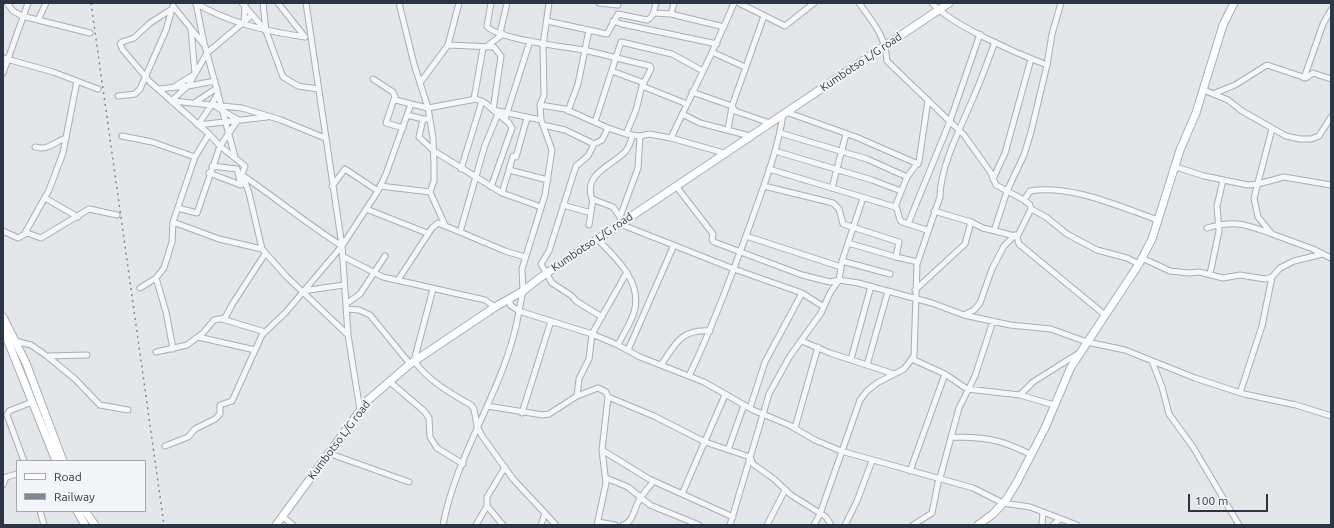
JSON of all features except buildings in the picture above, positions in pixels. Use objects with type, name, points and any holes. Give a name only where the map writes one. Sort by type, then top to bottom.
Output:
[{"type":"main road","name":"Kumbotso L/G road","points":[[276,525],[360,410],[389,381],[412,363],[523,291],[620,221],[676,186],[949,3]]},
{"type":"main road","points":[[978,525],[993,514],[1003,503],[1032,455],[1071,367],[1141,261],[1152,239],[1176,167],[1180,150],[1204,90],[1223,25],[1234,3]]},
{"type":"main road","points":[[3,317],[26,363],[57,460]]},
{"type":"main road","points":[[3,330],[57,460]]},
{"type":"main road","points":[[78,512],[85,525]]},
{"type":"main road","points":[[86,512],[95,525]]},
{"type":"street","points":[[7,3],[13,11],[22,16],[90,33]]},
{"type":"street","points":[[3,73],[5,58],[28,3]]},
{"type":"street","points":[[38,20],[46,3]]},
{"type":"street","points":[[195,3],[213,14],[266,31],[305,37]]},
{"type":"street","points":[[195,3],[235,157]]},
{"type":"street","points":[[263,3],[266,31],[283,77],[298,86],[318,89]]},
{"type":"street","points":[[278,3],[312,46]]},
{"type":"street","points":[[306,3],[342,246],[348,335],[360,410]]},
{"type":"street","points":[[399,3],[428,108],[434,151],[434,181],[430,192],[445,225]]},
{"type":"street","points":[[420,83],[448,45],[459,3]]},
{"type":"street","points":[[491,3],[487,26],[488,28],[501,34],[543,45],[584,50],[650,66],[651,69],[643,84],[636,110],[626,134]]},
{"type":"street","points":[[474,99],[484,48],[501,34],[507,3]]},
{"type":"street","points":[[443,525],[448,504],[477,426],[499,379],[511,344],[523,291],[522,269],[539,220],[545,195],[552,150],[542,122],[540,105],[544,95],[543,45],[548,21],[549,3]]},
{"type":"street","points":[[599,3],[618,4],[620,13]]},
{"type":"street","points":[[620,13],[647,20],[651,18],[656,3]]},
{"type":"street","points":[[671,14],[674,3]]},
{"type":"street","points":[[671,138],[692,92],[714,53],[734,3]]},
{"type":"street","points":[[739,3],[785,26],[814,3]]},
{"type":"street","points":[[859,3],[879,31],[886,45],[887,61],[960,130],[996,185],[1024,200],[1030,205],[1031,210],[1016,236],[1004,246],[992,269],[980,303],[974,310],[964,315]]},
{"type":"street","points":[[932,3],[938,10],[980,34],[1031,59],[1047,65]]},
{"type":"street","points":[[994,231],[1008,191],[1024,155],[1047,65],[1052,34],[1061,3]]},
{"type":"street","points":[[244,4],[266,31]]},
{"type":"street","points":[[243,23],[244,4]]},
{"type":"street","points":[[173,6],[205,46]]},
{"type":"street","points":[[118,96],[135,94],[146,75],[166,30],[173,6]]},
{"type":"street","points":[[173,6],[150,23],[134,38],[120,44],[158,89],[244,166],[242,174],[249,193],[262,249],[302,291],[348,335]]},
{"type":"street","points":[[1304,78],[1323,24],[1331,10]]},
{"type":"street","points":[[654,12],[671,14],[724,27]]},
{"type":"street","points":[[548,21],[607,34],[613,21],[620,13]]},
{"type":"street","points":[[171,100],[188,86],[207,53],[252,15]]},
{"type":"street","points":[[728,130],[732,106],[764,16]]},
{"type":"street","points":[[613,21],[717,44]]},
{"type":"street","points":[[191,29],[195,74]]},
{"type":"street","points":[[568,110],[578,84],[588,30]]},
{"type":"street","points":[[908,224],[950,121],[980,34]]},
{"type":"street","points":[[504,119],[530,41]]},
{"type":"street","points":[[595,122],[621,42],[672,54],[703,71]]},
{"type":"street","points":[[814,525],[820,514],[860,400],[867,391],[877,383],[904,369],[912,359],[915,349],[915,298],[918,262],[951,151],[995,42]]},
{"type":"street","points":[[448,45],[484,48],[494,47],[501,56],[494,110]]},
{"type":"street","points":[[714,53],[745,67]]},
{"type":"street","points":[[5,58],[98,89]]},
{"type":"street","points":[[993,179],[1005,153],[1031,59]]},
{"type":"street","points":[[1212,94],[1235,85],[1266,65],[1304,78],[1308,78],[1313,73],[1331,79]]},
{"type":"street","points":[[612,71],[687,104]]},
{"type":"street","points":[[173,88],[195,74]]},
{"type":"street","points":[[372,79],[388,88],[395,96],[396,100],[428,108],[474,99],[482,101],[504,119],[512,128],[491,187]]},
{"type":"street","points":[[3,230],[20,238],[25,233],[45,198],[61,160],[77,81]]},
{"type":"street","points":[[158,89],[215,81]]},
{"type":"street","points":[[194,103],[217,90]]},
{"type":"street","points":[[198,125],[212,104],[217,90]]},
{"type":"street","points":[[1204,90],[1228,100],[1242,111],[1286,136],[1311,139],[1319,136],[1331,117]]},
{"type":"street","points":[[692,92],[732,106],[735,111],[770,123]]},
{"type":"street","points":[[395,96],[386,123],[402,128]]},
{"type":"street","points":[[171,100],[242,108],[325,138]]},
{"type":"street","points":[[895,207],[907,177],[911,170],[918,164],[921,153],[928,100]]},
{"type":"street","points":[[461,169],[482,101]]},
{"type":"street","points":[[212,104],[238,120]]},
{"type":"street","points":[[165,446],[185,438],[195,429],[218,416],[220,405],[232,401],[255,350],[265,332],[268,331],[286,312],[302,291],[342,246],[379,189],[411,104]]},
{"type":"street","points":[[540,105],[568,110],[608,128],[626,134],[640,136],[649,134],[671,138],[724,153]]},
{"type":"street","points":[[494,110],[507,112],[566,130],[594,144]]},
{"type":"street","points":[[689,376],[710,331],[740,253],[764,186],[785,113],[846,134],[918,164]]},
{"type":"street","points":[[460,232],[485,145],[498,114]]},
{"type":"street","points":[[682,114],[700,123],[750,136]]},
{"type":"street","points":[[407,115],[429,119]]},
{"type":"street","points":[[198,125],[270,117]]},
{"type":"street","points":[[502,193],[513,156],[516,157],[527,118]]},
{"type":"street","points":[[423,119],[419,138],[434,151],[502,193],[541,207]]},
{"type":"street","points":[[178,208],[197,213],[220,146],[238,120]]},
{"type":"street","points":[[602,317],[576,301],[572,296],[552,283],[541,264],[549,251],[576,166],[588,156],[594,144],[602,140],[608,128]]},
{"type":"street","points":[[1272,129],[1254,198],[1255,212],[1265,227],[1272,234]]},
{"type":"street","points":[[780,133],[867,159],[907,177]]},
{"type":"street","points":[[140,288],[162,273],[170,253],[173,222],[195,157],[209,134]]},
{"type":"street","points":[[832,188],[846,134]]},
{"type":"street","points":[[589,225],[592,200],[590,193],[595,175],[602,168],[627,151],[633,135]]},
{"type":"street","points":[[122,136],[152,142],[195,157]]},
{"type":"street","points":[[620,221],[638,168],[640,136]]},
{"type":"street","points":[[35,147],[41,149],[48,148],[66,138]]},
{"type":"street","points":[[775,151],[872,180],[901,191]]},
{"type":"street","points":[[210,173],[241,184],[237,169],[212,166]]},
{"type":"street","points":[[1176,167],[1223,180],[1248,185],[1258,184],[1284,176],[1331,185]]},
{"type":"street","points":[[332,186],[345,169],[379,189],[430,192]]},
{"type":"street","points":[[769,169],[895,207],[898,209],[900,220],[927,230]]},
{"type":"street","points":[[509,170],[548,180]]},
{"type":"street","points":[[242,174],[275,197],[309,225],[342,246]]},
{"type":"street","points":[[1210,274],[1220,224],[1217,206],[1223,180]]},
{"type":"street","points":[[676,186],[713,234],[712,240],[740,253],[802,275],[830,282],[839,280],[871,286],[915,298],[964,315],[993,321],[1051,329],[1087,342],[1125,350],[1195,378],[1240,393],[1296,405],[1331,416]]},
{"type":"street","points":[[764,186],[832,203],[839,209],[842,223],[853,228],[899,242],[896,257]]},
{"type":"street","points":[[1024,200],[1030,191],[1058,190],[1106,202],[1158,220]]},
{"type":"street","points":[[45,198],[78,217]]},
{"type":"street","points":[[730,525],[769,394],[790,356],[802,341],[824,307],[830,293],[839,280],[842,261],[863,198]]},
{"type":"street","points":[[592,200],[613,207],[620,221],[734,269],[802,293],[824,307]]},
{"type":"street","points":[[563,205],[591,213]]},
{"type":"street","points":[[25,233],[42,237],[49,231],[78,217],[89,208],[117,215]]},
{"type":"street","points":[[366,210],[427,233]]},
{"type":"street","points":[[1031,210],[1046,217],[1067,234],[1097,250],[1141,261],[1170,271],[1189,273],[1199,272],[1223,278],[1245,276],[1265,279],[1272,277]]},
{"type":"street","points":[[934,211],[971,222],[994,231],[1016,236]]},
{"type":"street","points":[[173,222],[219,239],[262,249]]},
{"type":"street","points":[[916,290],[965,244],[971,222]]},
{"type":"street","points":[[1208,228],[1230,222],[1244,224],[1331,258]]},
{"type":"street","points":[[398,280],[427,233],[438,223],[505,251],[525,257]]},
{"type":"street","points":[[746,236],[841,267]]},
{"type":"street","points":[[1016,236],[1019,244],[1105,315]]},
{"type":"street","points":[[597,239],[623,265],[636,295],[634,313],[618,345]]},
{"type":"street","points":[[848,243],[918,262]]},
{"type":"street","points":[[628,350],[674,245]]},
{"type":"street","points":[[222,319],[225,318],[241,290],[266,254]]},
{"type":"street","points":[[1240,393],[1262,326],[1272,277],[1280,268],[1294,261],[1323,254]]},
{"type":"street","points":[[342,256],[383,277],[486,300],[495,308]]},
{"type":"street","points":[[346,307],[360,294],[385,256]]},
{"type":"street","points":[[842,261],[890,274]]},
{"type":"street","points":[[577,396],[579,380],[589,359],[592,334],[627,272]]},
{"type":"street","points":[[156,278],[166,312],[174,349]]},
{"type":"street","points":[[302,291],[344,285]]},
{"type":"street","points":[[851,359],[871,286]]},
{"type":"street","points":[[412,363],[433,289]]},
{"type":"street","points":[[868,365],[888,291]]},
{"type":"street","points":[[750,408],[765,362],[802,293]]},
{"type":"street","points":[[510,299],[510,305],[519,311],[592,334],[661,365],[704,382],[744,405],[841,451],[872,461],[973,488],[1003,503],[1030,507],[1078,525]]},
{"type":"street","points":[[346,307],[359,310],[370,315],[412,363],[422,372],[444,389],[471,405],[475,412],[477,426],[513,479],[556,525]]},
{"type":"street","points":[[156,352],[187,345],[198,337],[214,320],[222,319],[265,332]]},
{"type":"street","points":[[522,413],[551,321]]},
{"type":"street","points":[[913,525],[932,513],[959,408],[967,389],[975,376],[993,321]]},
{"type":"street","points":[[661,365],[674,346],[689,332],[696,330],[710,331]]},
{"type":"street","points":[[198,337],[255,350]]},
{"type":"street","points":[[15,341],[31,345],[47,356],[74,379],[100,405],[128,410]]},
{"type":"street","points":[[802,341],[894,374]]},
{"type":"street","points":[[794,428],[818,347]]},
{"type":"street","points":[[1020,395],[1033,382],[1045,376],[1081,352]]},
{"type":"street","points":[[47,356],[87,355]]},
{"type":"street","points":[[912,359],[945,374],[967,389],[1020,395],[1054,405]]},
{"type":"street","points":[[1152,360],[1169,414],[1193,447],[1239,525]]},
{"type":"street","points":[[910,471],[945,374]]},
{"type":"street","points":[[389,381],[424,411],[429,418],[430,437],[437,448],[463,464]]},
{"type":"street","points":[[487,406],[522,413],[543,415],[548,414],[577,396],[601,388],[606,392],[608,397],[602,450],[606,478],[598,523],[615,525]]},
{"type":"street","points":[[682,494],[725,395]]},
{"type":"street","points":[[608,397],[654,416],[705,442],[750,457],[753,464],[774,479],[785,490],[826,517],[830,525]]},
{"type":"street","points":[[24,460],[7,415],[9,411],[32,402]]},
{"type":"street","points":[[728,450],[744,405]]},
{"type":"street","points":[[951,437],[988,438],[1016,447],[1032,455]]},
{"type":"street","points":[[602,450],[654,481],[733,517]]},
{"type":"street","points":[[328,453],[409,482]]},
{"type":"street","points":[[846,525],[872,461]]},
{"type":"street","points":[[476,525],[487,506],[487,497],[505,467]]},
{"type":"street","points":[[3,485],[4,477],[16,474]]},
{"type":"street","points":[[606,478],[628,487],[650,505],[699,525]]},
{"type":"street","points":[[623,525],[627,524],[633,516],[641,497],[654,481]]},
{"type":"street","points":[[767,525],[785,490]]},
{"type":"street","points":[[487,506],[503,525]]},
{"type":"street","points":[[40,512],[44,525]]},
{"type":"street","points":[[1042,525],[1043,512]]},
{"type":"street","points":[[541,525],[545,513]]},
{"type":"street","points":[[283,517],[293,525]]},
{"type":"street","points":[[1053,525],[1060,519]]},
{"type":"railway","points":[[91,3],[164,525]]}]
